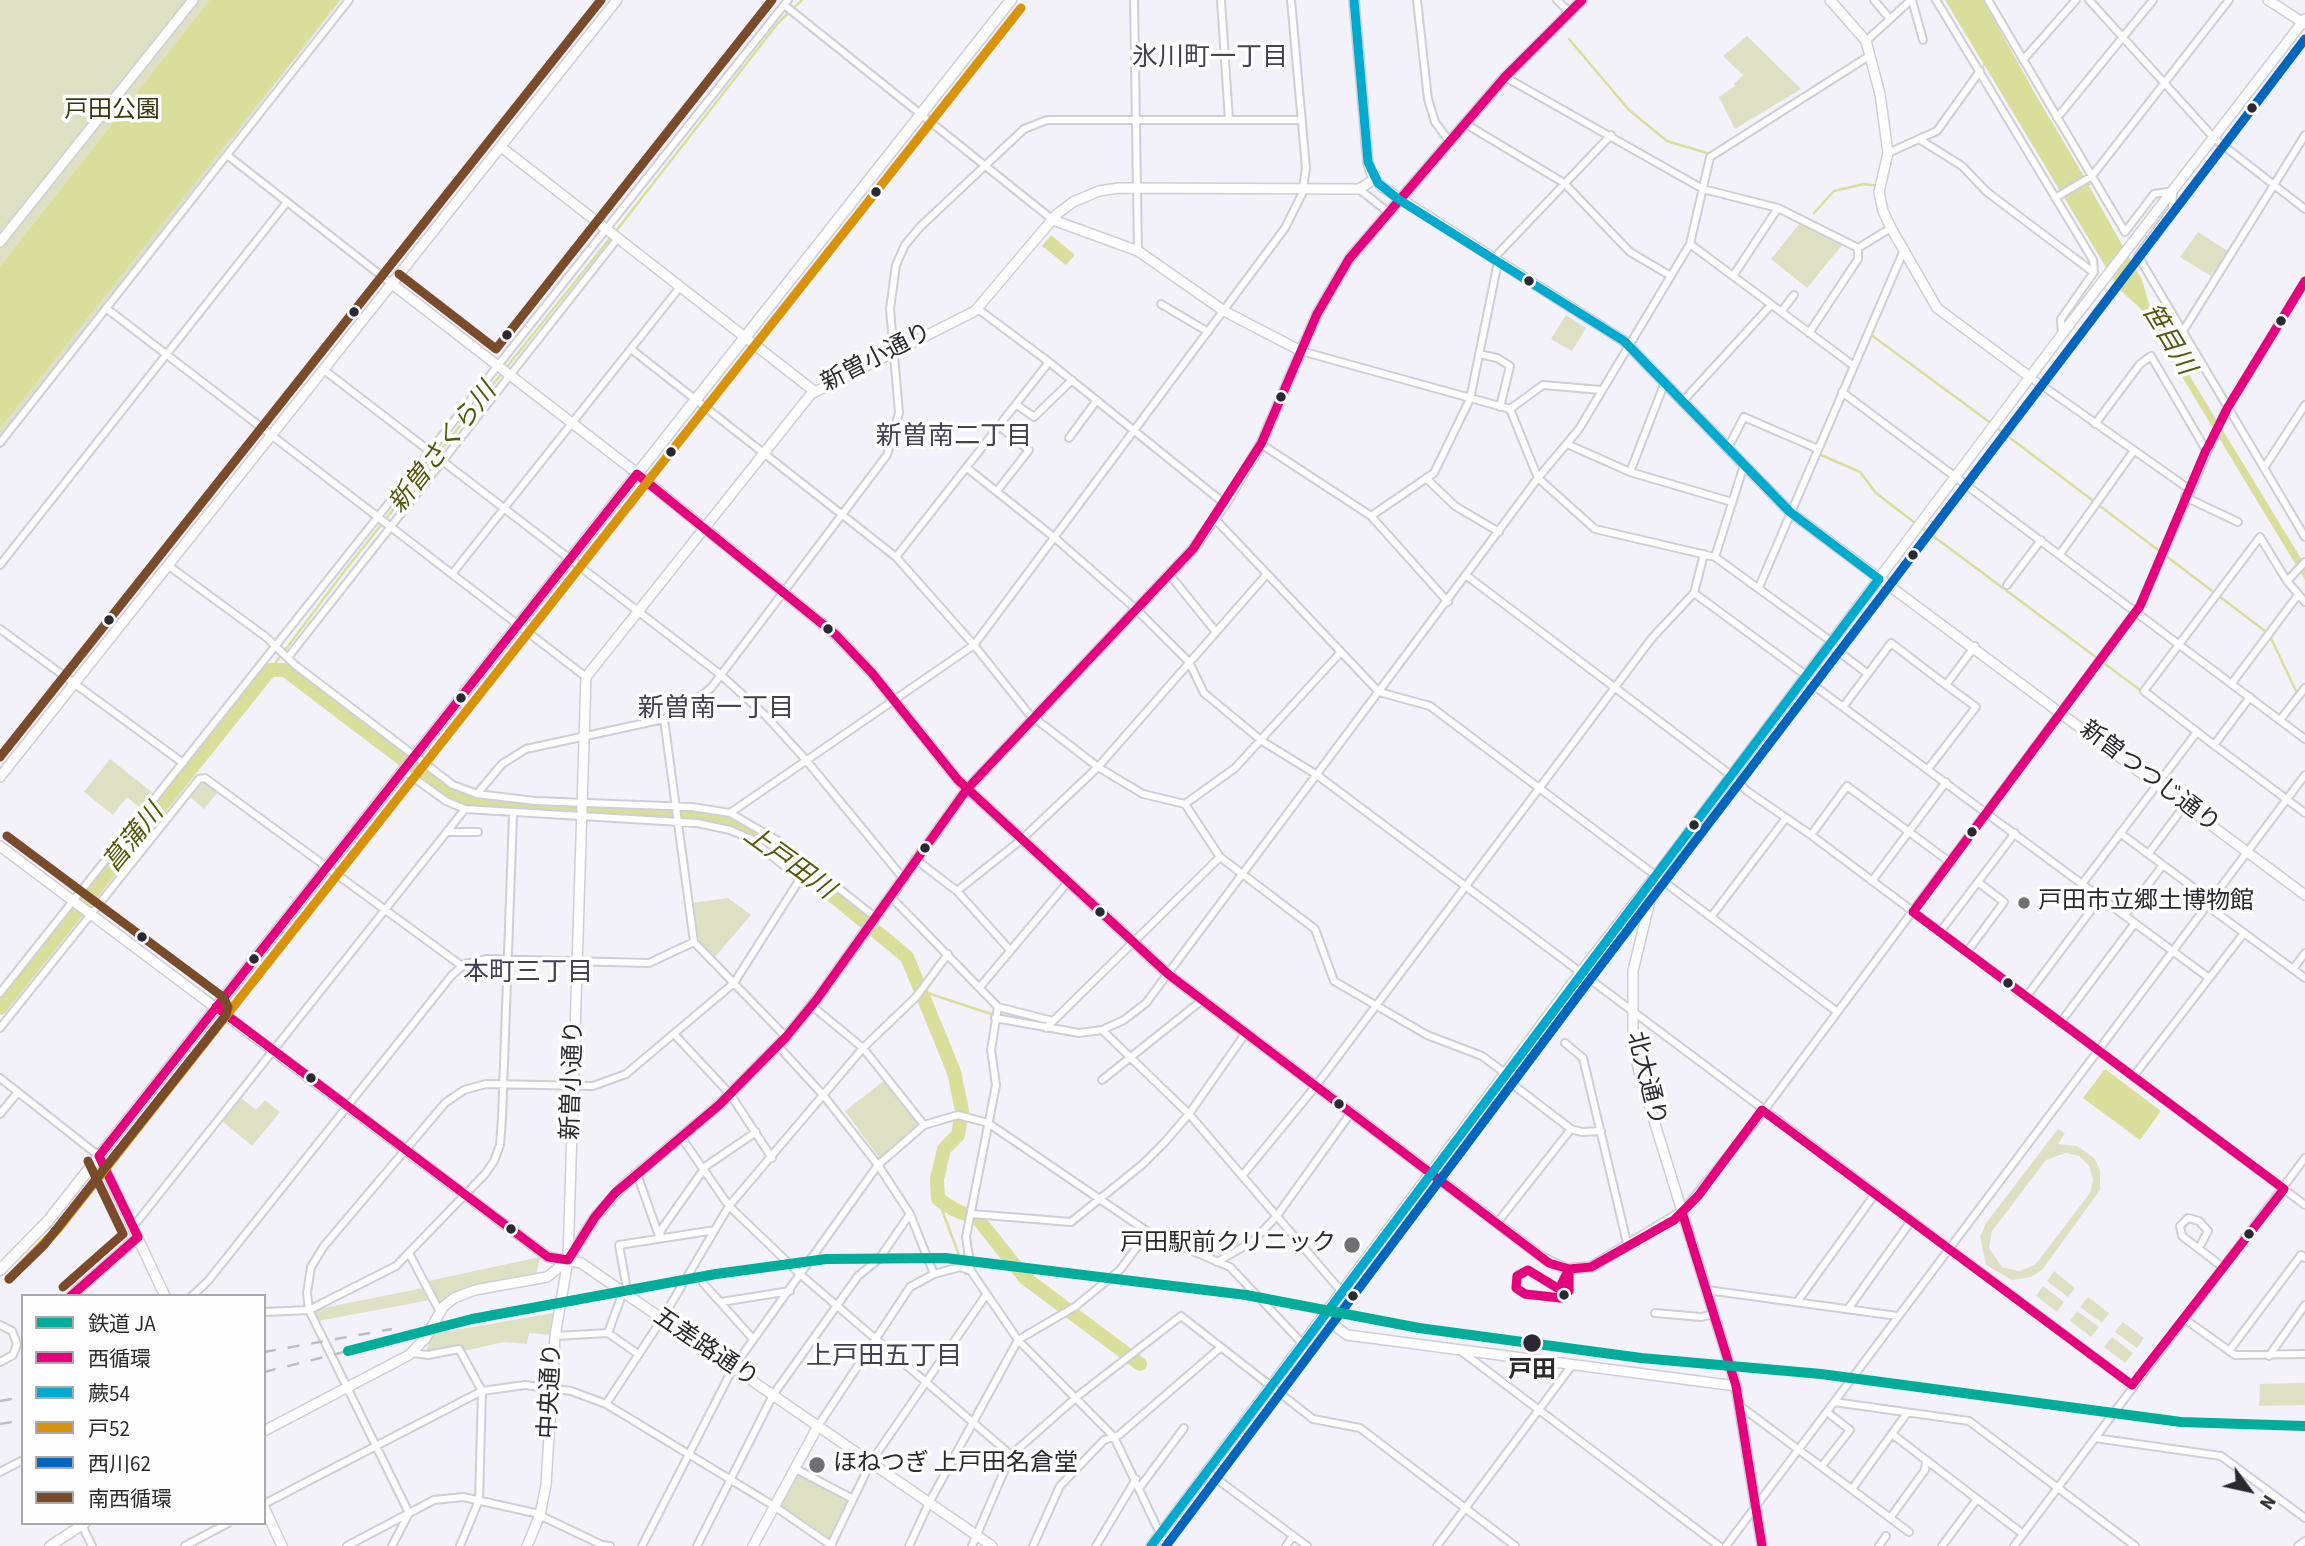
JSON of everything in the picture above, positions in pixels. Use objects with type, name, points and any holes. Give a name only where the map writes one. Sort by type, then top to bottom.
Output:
[{"type":"main road","points":[[0,1270],[34,1237],[99,1156],[1011,0]]},
{"type":"street","points":[[0,242],[193,0]]},
{"type":"street","points":[[0,443],[349,0]]},
{"type":"street","points":[[0,778],[617,0]]},
{"type":"street","points":[[288,655],[431,452],[503,370],[612,234],[788,0]]},
{"type":"street","points":[[1134,0],[1138,251]]},
{"type":"street","points":[[1221,0],[1229,120]]},
{"type":"street","points":[[730,813],[974,645],[1285,229],[1304,188],[1306,168],[1291,0]]},
{"type":"street","points":[[1354,0],[1368,162],[1375,179],[1359,189],[1388,212]]},
{"type":"street","points":[[1417,0],[1431,111],[1449,141]]},
{"type":"street","points":[[1558,0],[1569,12]]},
{"type":"street","name":"中央通り","points":[[527,1546],[540,1515],[548,1475],[555,1336],[568,1260],[600,1210],[637,1174],[730,1094],[778,1046],[812,1006],[967,789],[1169,575],[1215,519],[1261,444],[1301,351],[1340,271],[1398,199],[1505,77],[1582,0]]},
{"type":"street","points":[[1830,0],[1866,41],[1880,94],[1888,153],[1879,192],[1883,211],[1937,308],[2133,452],[2189,489]]},
{"type":"street","points":[[1874,0],[1890,19]]},
{"type":"street","points":[[1866,41],[1912,0],[1923,40]]},
{"type":"street","points":[[1936,0],[2093,260],[2094,272],[2063,315],[2062,335]]},
{"type":"street","points":[[1988,0],[2090,177],[2125,232],[2154,194],[2173,191]]},
{"type":"street","points":[[2023,60],[2076,0]]},
{"type":"street","points":[[2089,0],[2215,139],[2305,209]]},
{"type":"street","points":[[2057,117],[2153,0]]},
{"type":"street","points":[[2056,197],[2090,177],[2229,0]]},
{"type":"street","points":[[2268,0],[2304,22],[2173,191],[2172,209],[2138,256],[2226,410],[2305,537]]},
{"type":"street","points":[[788,8],[919,117],[1053,220],[1138,251],[1224,311],[1301,351],[1510,409],[1543,385],[1601,390]]},
{"type":"street","points":[[995,1018],[1079,1033],[1102,1030],[1124,1020],[1146,1003],[1538,478],[1567,444],[1690,244],[1710,157],[1870,56]]},
{"type":"street","points":[[1888,153],[1937,131],[1980,71]]},
{"type":"street","points":[[1505,77],[1611,135],[1703,190],[1778,208],[1858,248]]},
{"type":"street","points":[[477,794],[493,773],[512,756],[526,749],[664,719],[696,701],[721,675],[887,455],[899,413],[890,309],[896,265],[901,255],[920,227],[1024,130],[1047,120],[1302,120]]},
{"type":"street","points":[[1464,123],[1564,183],[1630,252],[1671,276]]},
{"type":"street","points":[[1371,516],[1434,472],[1470,398],[1495,260],[1611,135]]},
{"type":"street","points":[[2183,331],[2305,135]]},
{"type":"street","points":[[1919,139],[1962,166],[1987,192],[2094,272]]},
{"type":"street","points":[[501,147],[814,391]]},
{"type":"street","points":[[227,155],[637,474],[836,635],[967,789],[1168,974],[1549,1263],[1569,1269],[1591,1267],[1628,1247],[1682,1212],[1698,1196],[1951,863],[2136,611],[2226,410],[2305,281]]},
{"type":"street","name":"新曽つつじ通り","points":[[1375,179],[1398,199],[1628,345],[1790,512],[1975,646],[2305,895]]},
{"type":"street","name":"新曽小通り","points":[[586,677],[814,391],[978,309],[1053,220],[1073,202],[1090,194],[1138,187],[1359,189]]},
{"type":"street","name":"北大通り","points":[[1762,1546],[1736,1386],[1639,1072],[1631,1013],[1636,950],[1656,876],[2072,321],[2173,191]]},
{"type":"street","points":[[0,565],[287,202]]},
{"type":"street","points":[[1733,276],[1778,208]]},
{"type":"street","points":[[1858,248],[1891,228]]},
{"type":"street","points":[[0,993],[183,763],[384,521],[441,459],[503,370],[612,234]]},
{"type":"street","points":[[1690,244],[1854,366]]},
{"type":"street","points":[[1809,333],[1858,259],[1858,248]]},
{"type":"street","points":[[1759,587],[1904,250]]},
{"type":"street","points":[[452,574],[680,287]]},
{"type":"street","points":[[1781,312],[1794,295]]},
{"type":"street","points":[[1161,304],[1208,332]]},
{"type":"street","points":[[1683,401],[1771,305]]},
{"type":"street","points":[[106,308],[586,677],[583,802]]},
{"type":"street","points":[[978,309],[1072,380],[1225,504]]},
{"type":"street","points":[[631,349],[844,514],[896,558],[974,645],[1034,718],[1098,766],[1143,794],[1185,804],[1220,857],[1315,929],[1334,981],[1427,1035],[1482,1056],[1571,1129],[1582,1132],[1601,1131]]},
{"type":"street","points":[[1479,354],[1497,358],[1510,366],[1500,407]]},
{"type":"street","points":[[2095,424],[2140,363],[2151,356],[2207,449]]},
{"type":"street","points":[[896,558],[1049,362]]},
{"type":"street","points":[[324,370],[721,675],[766,716],[806,760],[902,878]]},
{"type":"street","points":[[1017,405],[1034,417],[1072,380]]},
{"type":"street","points":[[1630,472],[1665,382]]},
{"type":"street","points":[[1842,392],[2305,739]]},
{"type":"street","points":[[1069,438],[1097,400]]},
{"type":"street","points":[[2264,468],[2302,416],[2305,405]]},
{"type":"street","points":[[1510,409],[1538,478],[1595,529],[1715,557],[1759,587],[1868,674]]},
{"type":"street","points":[[1728,447],[1744,417],[1818,449]]},
{"type":"street","points":[[997,491],[1029,450],[1000,427]]},
{"type":"street","points":[[1261,444],[1371,516],[1448,602]]},
{"type":"street","points":[[1567,444],[1630,472],[1732,502]]},
{"type":"street","points":[[2060,554],[2133,452]]},
{"type":"street","points":[[1715,557],[1744,465]]},
{"type":"street","points":[[967,468],[1055,538],[1136,609],[1189,663],[1204,693],[1262,741],[1317,775],[1631,1013],[2132,1385]]},
{"type":"street","points":[[1426,478],[1455,506],[1499,532]]},
{"type":"street","points":[[2185,497],[2238,523]]},
{"type":"street","points":[[1215,519],[1379,692],[1430,706],[1836,1011]]},
{"type":"street","points":[[2305,602],[2260,537],[2144,691],[2305,813]]},
{"type":"street","points":[[2007,585],[2041,540]]},
{"type":"street","points":[[1242,1176],[1315,1087],[1614,687],[1652,638],[1694,593],[1704,554]]},
{"type":"street","points":[[2288,580],[2305,562]]},
{"type":"street","points":[[169,566],[279,647],[295,665],[453,785],[477,794],[535,801],[677,806],[730,813],[777,840],[871,923]]},
{"type":"street","points":[[957,891],[1021,840],[1098,766],[1267,574]]},
{"type":"street","points":[[1169,575],[1216,632]]},
{"type":"street","points":[[1467,576],[1732,775],[1737,783],[1811,835],[2305,1205]]},
{"type":"street","points":[[1694,593],[2209,978]]},
{"type":"street","points":[[2232,683],[2298,595]]},
{"type":"street","points":[[0,629],[183,763]]},
{"type":"street","points":[[1843,707],[1891,643],[1976,707],[1928,769]]},
{"type":"street","points":[[1947,685],[1975,646]]},
{"type":"street","points":[[1185,804],[1235,768],[1340,653]]},
{"type":"street","points":[[2280,720],[2305,688]]},
{"type":"street","points":[[2214,745],[2250,697]]},
{"type":"street","points":[[664,719],[694,942],[786,1037]]},
{"type":"street","points":[[2082,884],[2197,732]]},
{"type":"street","points":[[404,770],[446,801],[465,809],[714,826],[751,839],[800,879],[734,983],[626,1074],[593,1086],[503,1084],[464,1090],[445,1103],[324,1246],[311,1267],[307,1293],[309,1310],[409,1513]]},
{"type":"street","points":[[1726,1546],[2305,775]]},
{"type":"street","points":[[0,1028],[198,779],[205,778],[462,966]]},
{"type":"street","points":[[1872,881],[1946,782]]},
{"type":"street","points":[[1811,835],[1847,786],[1951,863]]},
{"type":"street","name":"新曽小通り","points":[[568,1260],[583,802]]},
{"type":"street","points":[[2149,853],[2185,806]]},
{"type":"street","points":[[133,1227],[465,809]]},
{"type":"street","points":[[266,1312],[309,1310],[396,1266],[410,1255],[485,1174],[500,1145],[513,814]]},
{"type":"street","points":[[1711,917],[1786,818]]},
{"type":"street","points":[[447,832],[478,832]]},
{"type":"street","points":[[1940,932],[2015,833]]},
{"type":"street","points":[[2120,833],[2149,853],[2244,933],[2305,978]]},
{"type":"street","name":"五差路通り","points":[[0,846],[548,1257],[581,1263],[992,1546]]},
{"type":"street","points":[[1046,1028],[1220,857]]},
{"type":"street","points":[[915,859],[957,891],[1009,949]]},
{"type":"street","points":[[2124,915],[2163,865]]},
{"type":"street","points":[[1151,1546],[1579,974],[1656,876]]},
{"type":"street","points":[[980,987],[1009,949],[1068,882]]},
{"type":"street","points":[[1967,952],[2004,902],[1978,882]]},
{"type":"street","points":[[890,896],[998,1007],[1053,1021]]},
{"type":"street","points":[[2026,997],[2101,897]]},
{"type":"street","points":[[2060,1023],[2135,923]]},
{"type":"street","points":[[2133,1077],[2244,933]]},
{"type":"street","points":[[194,1294],[208,1281],[347,1105],[462,966],[475,960],[649,963],[694,942]]},
{"type":"street","points":[[2293,969],[2305,953]]},
{"type":"street","points":[[606,1404],[663,1319],[730,1206],[863,1048],[918,995],[948,954]]},
{"type":"street","points":[[1102,1080],[1201,1001]]},
{"type":"street","points":[[812,1006],[863,1048],[924,1125]]},
{"type":"street","points":[[998,1007],[992,1051],[996,1085],[967,1237],[970,1270],[1018,1340],[1114,1437],[1166,1546]]},
{"type":"street","points":[[1102,1030],[1189,1114],[1341,1291]]},
{"type":"street","points":[[674,1034],[730,1094],[772,1158]]},
{"type":"street","points":[[971,1217],[1071,1222],[1143,1164],[1189,1114],[1245,1034]]},
{"type":"street","points":[[1565,1043],[1583,1058],[1628,1247]]},
{"type":"street","points":[[778,1046],[824,1096],[878,1165],[910,1214],[934,1274]]},
{"type":"street","points":[[0,1077],[99,1156],[164,1294]]},
{"type":"street","points":[[0,1114],[18,1092]]},
{"type":"street","points":[[1217,1262],[1252,1242],[1276,1217],[1350,1114]]},
{"type":"street","points":[[642,1546],[733,1368],[878,1165],[924,1125],[961,1116],[988,1123],[1148,1232],[1230,1268],[1302,1343]]},
{"type":"street","points":[[1497,1223],[1571,1129]]},
{"type":"street","points":[[660,1237],[661,1230],[703,1169],[756,1132]]},
{"type":"street","points":[[681,1137],[730,1206],[801,1275],[1011,1455]]},
{"type":"street","points":[[2014,1546],[2132,1385],[2186,1320],[2305,1158]]},
{"type":"street","points":[[637,1174],[660,1237]]},
{"type":"street","points":[[1797,1303],[1875,1194]]},
{"type":"street","points":[[697,1546],[773,1395],[858,1276],[879,1259],[910,1214]]},
{"type":"street","points":[[2199,1248],[2208,1231],[2199,1221],[2188,1218],[2179,1231],[2199,1248],[2224,1268]]},
{"type":"street","points":[[1847,1309],[1911,1221]]},
{"type":"street","points":[[608,1333],[626,1294],[619,1245],[715,1230]]},
{"type":"street","points":[[909,1546],[929,1503],[1018,1340],[1076,1306],[1119,1270],[1148,1232]]},
{"type":"street","points":[[73,1294],[138,1237]]},
{"type":"street","points":[[410,1255],[440,1312]]},
{"type":"street","points":[[2229,1351],[2301,1255],[2305,1258]]},
{"type":"street","points":[[266,1430],[412,1353],[425,1339],[440,1312],[460,1295],[547,1277],[568,1260]]},
{"type":"street","points":[[753,1546],[818,1426],[910,1287],[934,1274],[960,1267],[970,1270]]},
{"type":"street","points":[[1569,1269],[1569,1291],[1561,1298],[1525,1294],[1516,1287],[1517,1276],[1528,1270],[1559,1289],[1569,1269]]},
{"type":"street","points":[[703,1283],[753,1339]]},
{"type":"street","points":[[1707,1290],[1897,1316]]},
{"type":"street","points":[[721,1303],[790,1291]]},
{"type":"street","points":[[266,1505],[482,1391],[525,1385],[552,1389],[606,1404],[774,1506],[832,1546],[871,1462],[986,1295]]},
{"type":"street","points":[[2269,1356],[2305,1305]]},
{"type":"street","points":[[1655,1313],[1702,1317],[1714,1314]]},
{"type":"street","points":[[972,1546],[1011,1455],[1077,1397],[1181,1316],[1313,1419],[1360,1428],[1515,1546]]},
{"type":"street","points":[[1322,1316],[1348,1335],[1736,1386]]},
{"type":"street","points":[[2186,1320],[2235,1355],[2305,1354]]},
{"type":"street","points":[[0,1325],[12,1331],[17,1344],[11,1357],[0,1362]]},
{"type":"street","points":[[555,1336],[608,1333],[638,1354]]},
{"type":"street","points":[[1033,1546],[1060,1486],[1104,1440],[1114,1437],[1220,1348]]},
{"type":"street","points":[[412,1353],[428,1355],[459,1349],[482,1391],[479,1500],[460,1546]]},
{"type":"street","points":[[1460,1349],[1719,1546]]},
{"type":"street","points":[[1437,1546],[1573,1364]]},
{"type":"street","points":[[1834,1402],[1969,1421],[2135,1546]]},
{"type":"street","points":[[1740,1406],[1909,1532]]},
{"type":"street","points":[[1822,1466],[1850,1430],[1827,1412]]},
{"type":"street","points":[[1852,1489],[1907,1412]]},
{"type":"street","points":[[1140,1488],[1184,1428]]},
{"type":"street","points":[[1892,1434],[2023,1534]]},
{"type":"street","points":[[2095,1438],[2221,1456],[2305,1518]]},
{"type":"street","points":[[1890,1518],[1925,1470],[1926,1460]]},
{"type":"street","points":[[0,1472],[21,1461]]},
{"type":"street","points":[[794,1468],[853,1499]]},
{"type":"street","points":[[1206,1471],[1307,1546]]},
{"type":"street","points":[[1096,1546],[1136,1479]]},
{"type":"street","points":[[347,1546],[409,1513],[445,1498],[479,1500],[540,1515],[601,1545],[610,1546]]},
{"type":"street","points":[[1942,1546],[1977,1499]]},
{"type":"street","points":[[266,1510],[282,1546]]},
{"type":"street","points":[[392,1546],[409,1513]]},
{"type":"street","points":[[50,1546],[81,1525]]},
{"type":"street","points":[[82,1525],[92,1546]]},
{"type":"street","points":[[185,1546],[224,1525]]},
{"type":"street","points":[[1287,1545],[1293,1536]]},
{"type":"street","points":[[1879,1546],[1886,1536]]},
{"type":"street","points":[[2298,1546],[2305,1541]]},
{"type":"green space","name":"戸田公園","points":[[0,0],[341,0],[0,438]]},
{"type":"green space","points":[[1747,36],[1801,89],[1735,129],[1719,97],[1735,86],[1743,75],[1723,56]]},
{"type":"green space","points":[[1801,222],[1843,244],[1807,288],[1771,259]]},
{"type":"green space","points":[[2198,232],[2228,251],[2211,276],[2180,257]]},
{"type":"green space","points":[[1566,315],[1586,328],[1572,351],[1551,339]]},
{"type":"green space","points":[[110,759],[152,792],[140,808],[127,797],[113,815],[84,792]]},
{"type":"green space","points":[[204,781],[218,792],[204,809],[189,796]]},
{"type":"green space","points":[[728,898],[751,915],[715,957],[699,940],[693,903]]},
{"type":"green space","points":[[885,1080],[919,1126],[880,1159],[845,1111]]},
{"type":"green space","points":[[240,1097],[256,1110],[265,1100],[280,1112],[252,1146],[221,1120]]},
{"type":"green space","points":[[2058,1129],[2065,1133],[2058,1144],[2077,1146],[2094,1158],[2100,1170],[2100,1190],[2042,1270],[2031,1277],[2012,1280],[1986,1265],[1980,1237],[1986,1223]],"holes":[[[2066,1153],[2079,1156],[2089,1166],[2093,1180],[2090,1193],[2035,1265],[2019,1271],[2002,1267],[1989,1248],[1992,1231],[2046,1160]]]},
{"type":"green space","points":[[540,1257],[536,1275],[460,1291],[443,1301],[437,1300],[428,1281]]},
{"type":"green space","points":[[2054,1271],[2075,1288],[2068,1297],[2047,1281]]},
{"type":"green space","points":[[2043,1286],[2064,1302],[2057,1312],[2036,1296]]},
{"type":"green space","points":[[423,1288],[430,1300],[318,1321],[313,1310]]},
{"type":"green space","points":[[2088,1297],[2109,1313],[2102,1323],[2080,1307]]},
{"type":"green space","points":[[2077,1311],[2099,1327],[2091,1337],[2070,1321]]},
{"type":"green space","points":[[553,1313],[550,1335],[529,1333],[527,1344],[504,1342],[464,1351],[461,1346],[426,1352],[432,1334]]},
{"type":"green space","points":[[2123,1322],[2144,1338],[2137,1348],[2115,1332]]},
{"type":"green space","points":[[2112,1337],[2133,1353],[2125,1363],[2104,1347]]},
{"type":"green space","points":[[2305,1383],[2305,1405],[2259,1406],[2260,1384]]},
{"type":"green space","points":[[798,1472],[850,1500],[830,1542],[780,1505]]},
{"type":"water","points":[[210,0],[340,0],[0,428],[0,267]]},
{"type":"water","name":"笹目川","points":[[1945,0],[1983,0],[2037,97],[2091,184],[2089,186],[2142,280],[2149,304],[2194,383],[2305,565],[2305,580],[2141,309],[2119,289],[1985,66],[1982,67],[1983,63]]},
{"type":"water","points":[[1051,235],[1075,255],[1066,265],[1042,246]]},
{"type":"water","points":[[2105,1069],[2161,1111],[2140,1140],[2083,1098]]},
{"type":"waterway","name":"新曽さくら川","points":[[616,231],[778,23],[802,0]]},
{"type":"waterway","points":[[1569,39],[1629,110],[1667,141],[1710,154]]},
{"type":"waterway","points":[[1814,213],[1834,191],[1864,184],[1879,186]]},
{"type":"waterway","name":"新曽さくら川","points":[[506,368],[611,237]]},
{"type":"waterway","points":[[1870,334],[1992,424]]},
{"type":"waterway","name":"新曽さくら川","points":[[270,670],[346,569],[502,373]]},
{"type":"waterway","points":[[1997,428],[2269,634],[2297,693]]},
{"type":"waterway","points":[[1819,454],[1860,472],[1876,493],[1915,523]]},
{"type":"waterway","points":[[1921,527],[2140,690]]},
{"type":"waterway","name":"上戸田川","points":[[0,1008],[270,670],[285,670],[438,786],[462,799],[509,806],[718,819],[756,834],[854,913],[907,957],[954,1072],[962,1111],[958,1135],[944,1149],[937,1179],[938,1199],[955,1210],[978,1219],[1025,1278],[1140,1364]]},
{"type":"waterway","points":[[921,991],[991,1014]]},
{"type":"waterway","name":"上戸田川","points":[[938,1199],[966,1274]]},
{"type":"railway","points":[[266,1352],[392,1329]]},
{"type":"railway","points":[[266,1372],[348,1351]]},
{"type":"railway","points":[[0,1401],[21,1397]]},
{"type":"railway","points":[[0,1424],[21,1420]]},
{"type":"rail line","name":"JA","points":[[348,1351],[472,1319],[716,1274],[826,1259],[945,1258],[1246,1295],[1419,1328],[1641,1358],[1821,1374],[2181,1422],[2305,1426]]},
{"type":"transit line","name":"南西循環","points":[[0,757],[601,0]]},
{"type":"transit line","name":"南西循環","points":[[399,274],[496,349],[772,0]]},
{"type":"transit line","name":"蕨54","points":[[1354,0],[1368,162],[1378,183],[1398,199],[1624,341],[1790,512],[1879,579]]},
{"type":"transit line","name":"西循環","points":[[216,1007],[548,1257],[568,1260],[595,1217],[615,1193],[719,1105],[786,1037],[817,999],[967,789],[1193,549],[1261,444],[1317,314],[1349,259],[1505,77],[1582,0]]},
{"type":"transit line","name":"戸52","points":[[9,1279],[58,1229],[1021,8]]},
{"type":"transit line","name":"西川62","points":[[1166,1546],[1589,981],[2305,39]]},
{"type":"transit line","name":"西循環","points":[[2208,447],[2228,407],[2305,281]]},
{"type":"transit line","name":"西循環","points":[[73,1294],[138,1237],[99,1156],[637,474],[836,635],[872,673],[958,780],[1168,974],[1549,1263],[1569,1269],[1591,1267],[1674,1220],[1698,1196],[1762,1110],[2132,1385],[2284,1189],[1913,912],[2140,606],[2206,450]]},
{"type":"transit line","name":"蕨54","points":[[1151,1546],[1879,579]]},
{"type":"transit line","name":"南西循環","points":[[7,836],[223,997],[228,1007],[226,1015],[44,1245],[9,1279]]},
{"type":"transit line","name":"南西循環","points":[[63,1287],[123,1234],[88,1161]]},
{"type":"transit line","name":"西循環","points":[[1682,1212],[1736,1386],[1762,1546]]},
{"type":"transit line","name":"西循環","points":[[1569,1269],[1569,1291],[1561,1298],[1525,1294],[1516,1288],[1517,1276],[1528,1270],[1559,1289],[1569,1269]]},
{"type":"place","name":"戸田市立郷土博物館","points":[[2024,903]]},
{"type":"place","name":"戸田駅前クリニック","points":[[1352,1245]]},
{"type":"place","name":"戸田","points":[[1532,1343]]},
{"type":"place","name":"ほねつぎ 上戸田名倉堂","points":[[817,1465]]},
{"type":"district","name":"氷川町一丁目","points":[[1210,59]]},
{"type":"district","name":"新曽南二丁目","points":[[954,438]]},
{"type":"district","name":"新曽南一丁目","points":[[716,710]]},
{"type":"district","name":"本町三丁目","points":[[528,974]]},
{"type":"district","name":"上戸田五丁目","points":[[884,1358]]},
{"type":"water label","name":"菖蒲川","points":[[135,839]]}]
